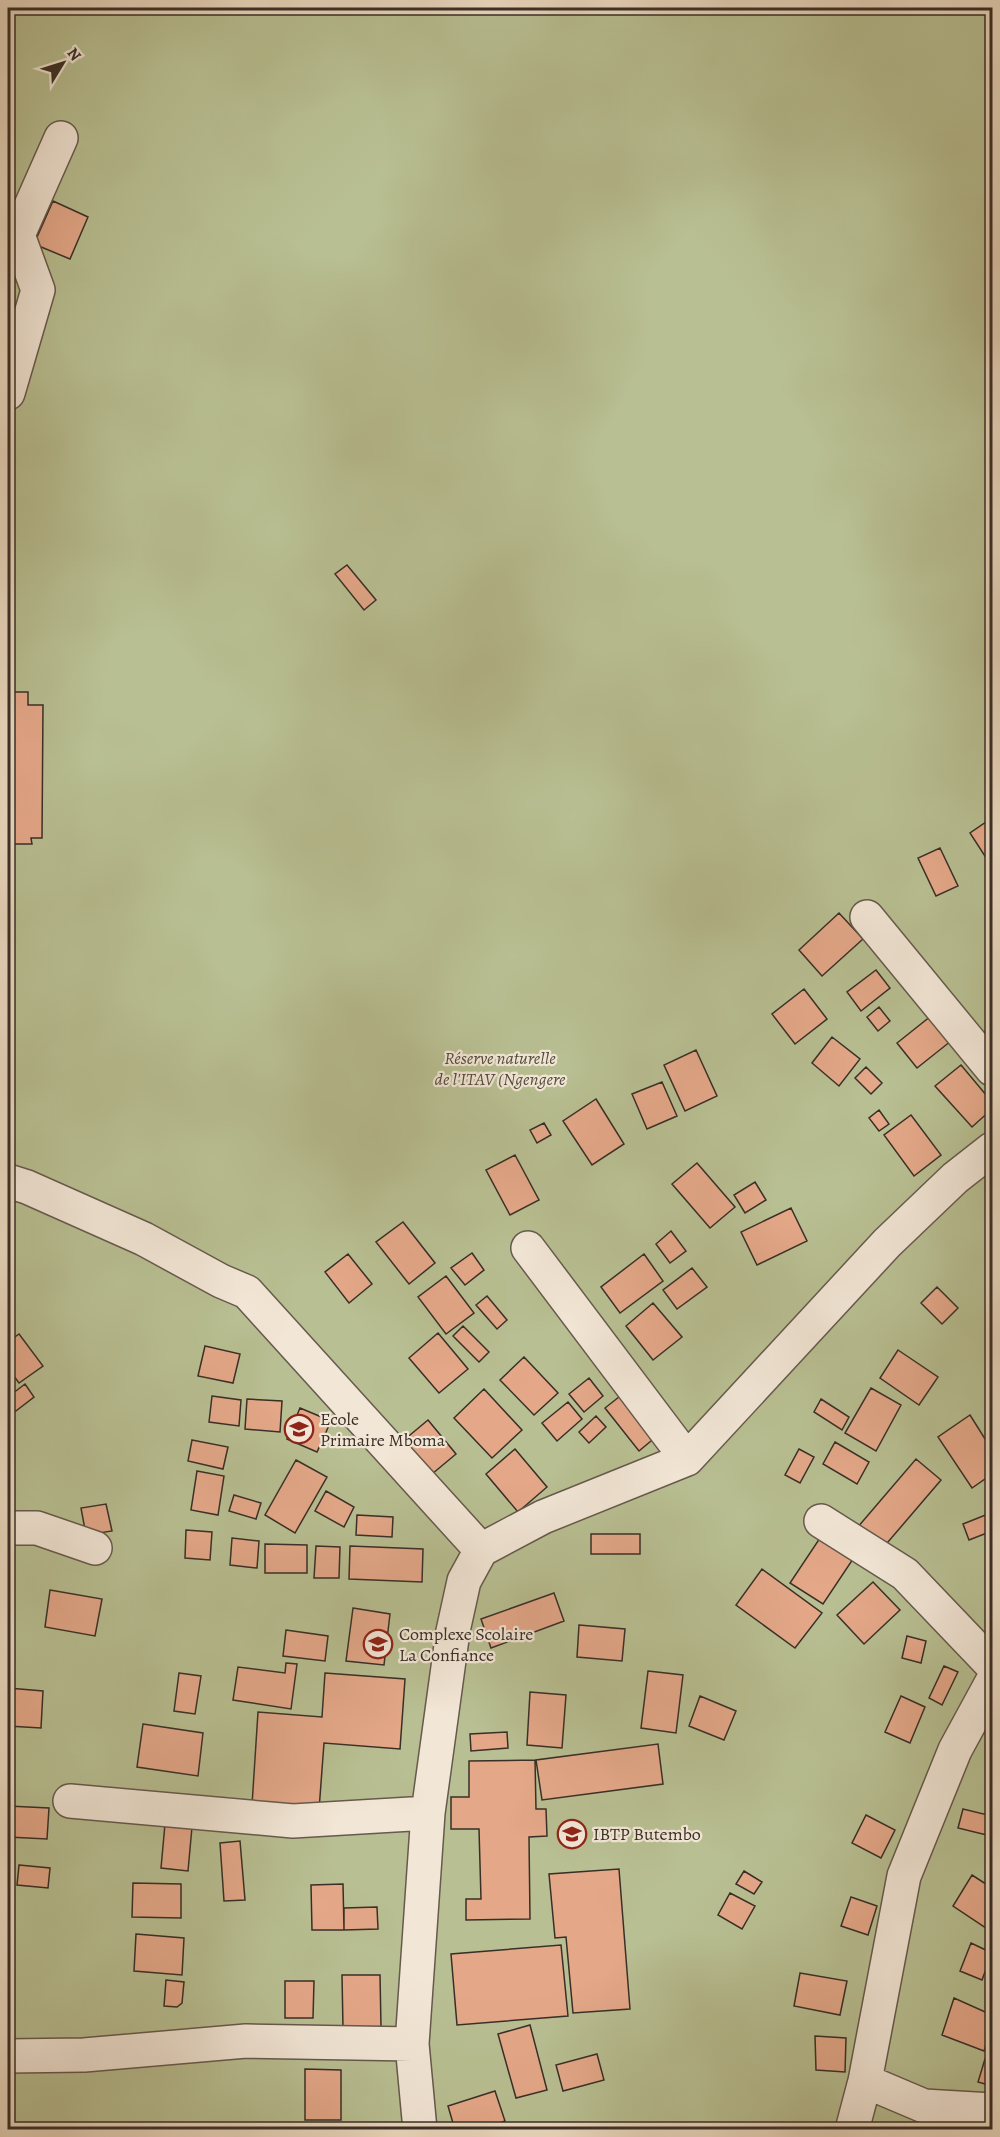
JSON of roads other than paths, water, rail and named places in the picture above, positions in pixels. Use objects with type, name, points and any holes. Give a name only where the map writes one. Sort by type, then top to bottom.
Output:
[{"type":"street","points":[[8,393],[38,290],[18,235],[61,138]]},
{"type":"street","points":[[867,916],[993,1069]]},
{"type":"street","points":[[420,2130],[412,2044],[428,1813],[453,1631],[464,1581],[481,1550],[543,1517],[687,1459],[887,1243],[955,1178],[993,1149]]},
{"type":"street","points":[[8,1181],[27,1187],[144,1239],[221,1281],[247,1292],[481,1550]]},
{"type":"street","points":[[528,1248],[687,1459]]},
{"type":"street","points":[[821,1521],[905,1574],[993,1665]]},
{"type":"street","points":[[8,1528],[37,1528],[95,1548]]},
{"type":"street","points":[[852,2130],[865,2081],[904,1876],[955,1750],[993,1682]]},
{"type":"street","points":[[70,1801],[293,1821],[428,1813]]},
{"type":"street","points":[[8,2056],[84,2055],[246,2041],[412,2044]]},
{"type":"street","points":[[865,2081],[924,2106],[993,2110]]},
{"type":"place","name":"Ecole Primaire Mboma","points":[[299,1429]]},
{"type":"place","name":"Complexe Scolaire La Confiance","points":[[378,1644]]},
{"type":"place","name":"IBTP Butembo","points":[[572,1834]]},
{"type":"park label","name":"Réserve naturelle de l'ITAV (Ngengere","points":[[500,1068]]}]
